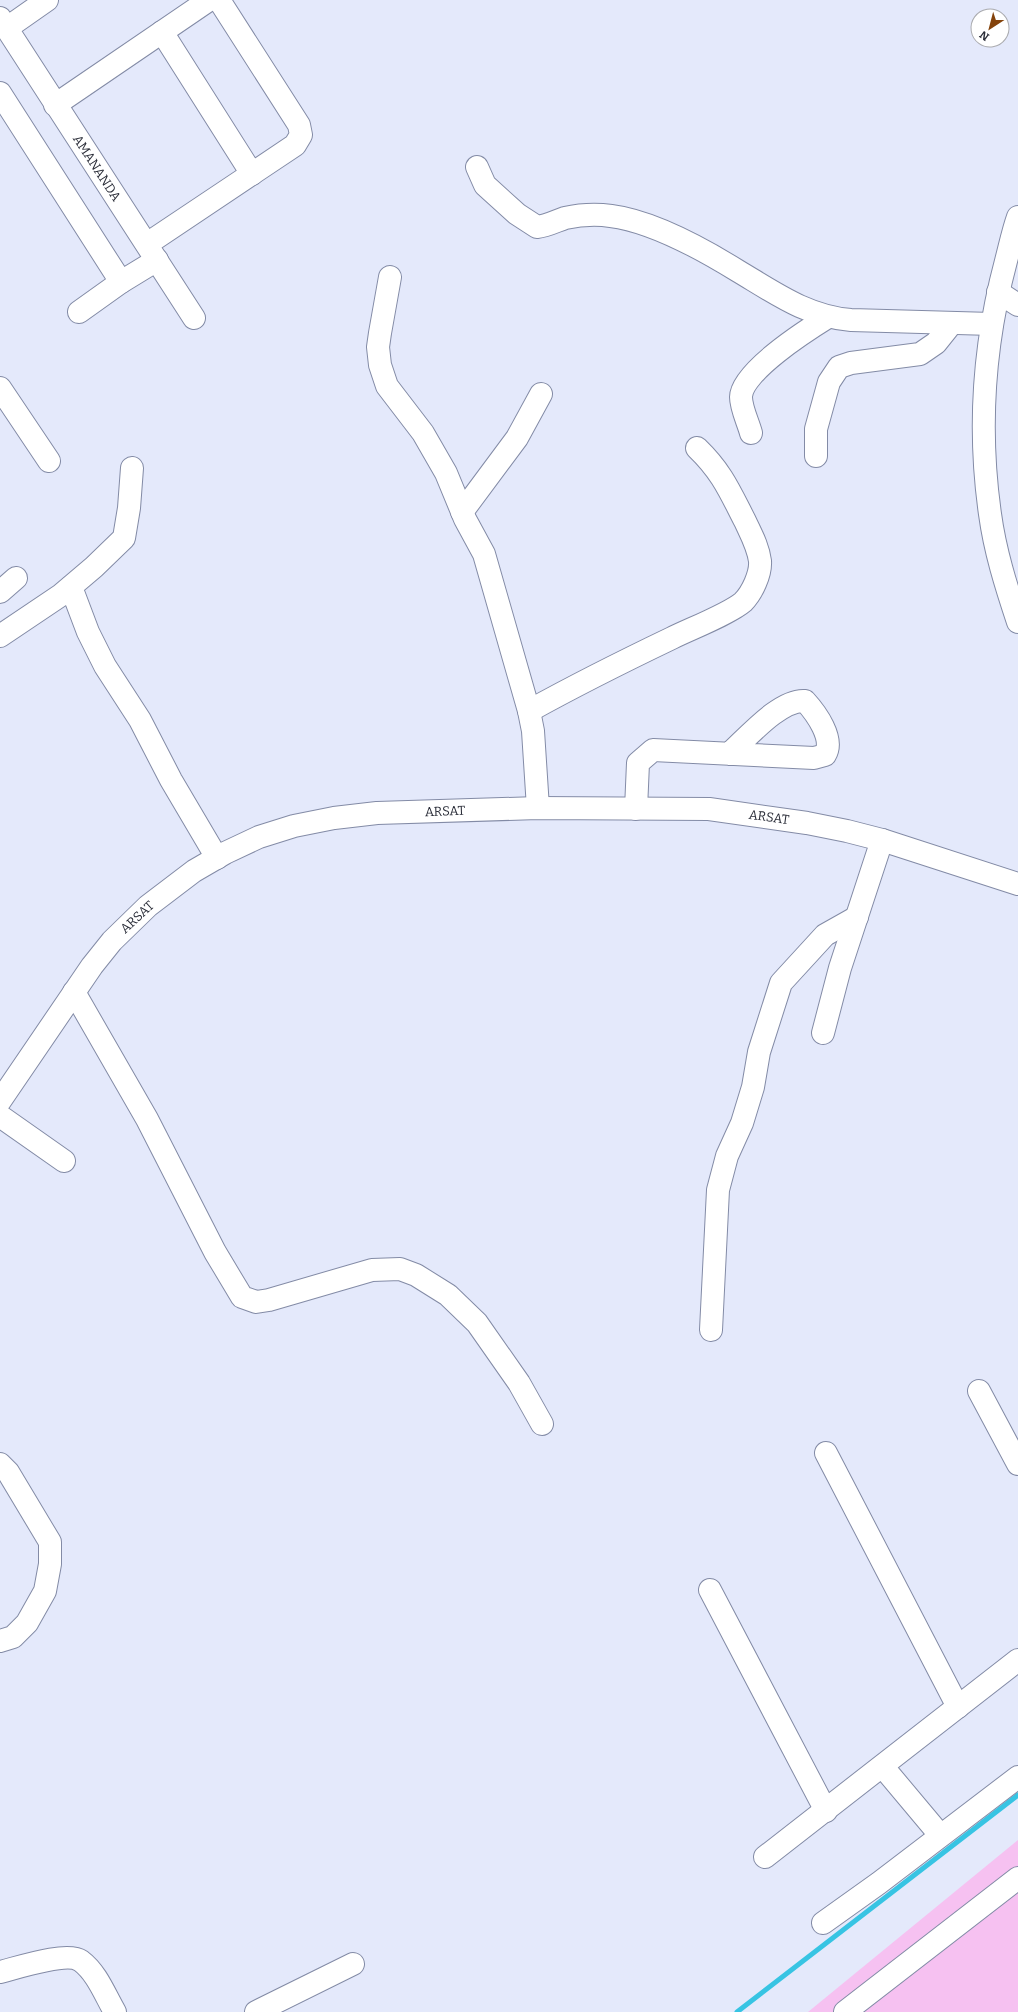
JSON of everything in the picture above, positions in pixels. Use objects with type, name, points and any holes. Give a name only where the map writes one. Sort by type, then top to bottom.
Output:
[{"type":"street","points":[[3,23],[47,0]]},
{"type":"street","points":[[55,105],[208,0]]},
{"type":"street","points":[[79,312],[121,282],[152,252],[252,174],[295,145],[301,135],[299,124],[219,0]]},
{"type":"street","name":"AMANANDA","points":[[3,23],[194,318]]},
{"type":"street","points":[[162,32],[252,174]]},
{"type":"street","points":[[0,92],[121,282]]},
{"type":"street","points":[[477,167],[485,185],[517,214],[537,227],[578,216],[611,216],[645,225],[702,249],[795,305],[828,317],[851,320],[992,324]]},
{"type":"street","points":[[1018,217],[998,292],[992,324],[988,354],[983,442],[991,522],[1000,569],[1018,622]]},
{"type":"street","points":[[390,277],[378,347],[380,366],[387,386],[423,433],[446,473],[462,512],[484,554],[529,711],[533,731],[538,808]]},
{"type":"street","points":[[998,292],[1018,305]]},
{"type":"street","points":[[751,432],[741,397],[743,387],[750,376],[797,337],[828,317]]},
{"type":"street","points":[[816,456],[816,429],[829,382],[839,367],[851,363],[920,354],[936,343],[952,323]]},
{"type":"street","points":[[0,388],[49,461]]},
{"type":"street","points":[[462,512],[517,438],[541,394]]},
{"type":"street","points":[[529,711],[603,671],[743,602],[755,583],[760,562],[757,546],[726,482],[710,461],[697,448]]},
{"type":"street","points":[[0,636],[71,587],[124,538],[129,508],[132,468]]},
{"type":"street","points":[[0,592],[16,578]]},
{"type":"street","points":[[71,587],[88,632],[105,666],[140,720],[171,780],[217,858]]},
{"type":"street","points":[[636,809],[638,763],[653,750],[729,754]]},
{"type":"street","name":"ARSAT","points":[[0,1102],[74,992],[112,941],[148,906],[194,871],[217,858],[259,837],[294,826],[334,818],[377,813],[538,808],[709,809],[807,822],[882,840],[1013,881]]},
{"type":"street","points":[[823,1033],[840,968],[882,840]]},
{"type":"street","points":[[711,1330],[718,1190],[727,1156],[742,1123],[753,1087],[760,1052],[781,984],[824,935],[857,917]]},
{"type":"street","points":[[74,992],[147,1119],[215,1252],[242,1297],[256,1302],[269,1300],[372,1270],[400,1269],[416,1275],[448,1295],[477,1323],[519,1383],[542,1424]]},
{"type":"street","points":[[0,1116],[64,1161]]},
{"type":"street","points":[[980,1392],[1018,1464]]},
{"type":"street","points":[[826,1453],[958,1707]]},
{"type":"street","points":[[0,1464],[8,1472],[50,1542],[50,1564],[45,1591],[26,1623],[18,1632],[13,1637],[0,1641]]},
{"type":"street","points":[[710,1590],[826,1811]]},
{"type":"street","points":[[765,1857],[883,1767],[1018,1660]]},
{"type":"street","points":[[883,1767],[940,1835]]},
{"type":"street","points":[[823,1923],[879,1883],[1018,1777]]},
{"type":"street","points":[[845,2012],[1018,1878]]},
{"type":"street","points":[[0,1972],[55,1959],[71,1958],[80,1960],[91,1971],[115,2012]]},
{"type":"street","points":[[256,2012],[353,1964]]},
{"type":"shaded area","points":[[1018,1840],[1018,2012],[808,2012]]},
{"type":"waterway","points":[[737,2012],[1018,1795]]}]
